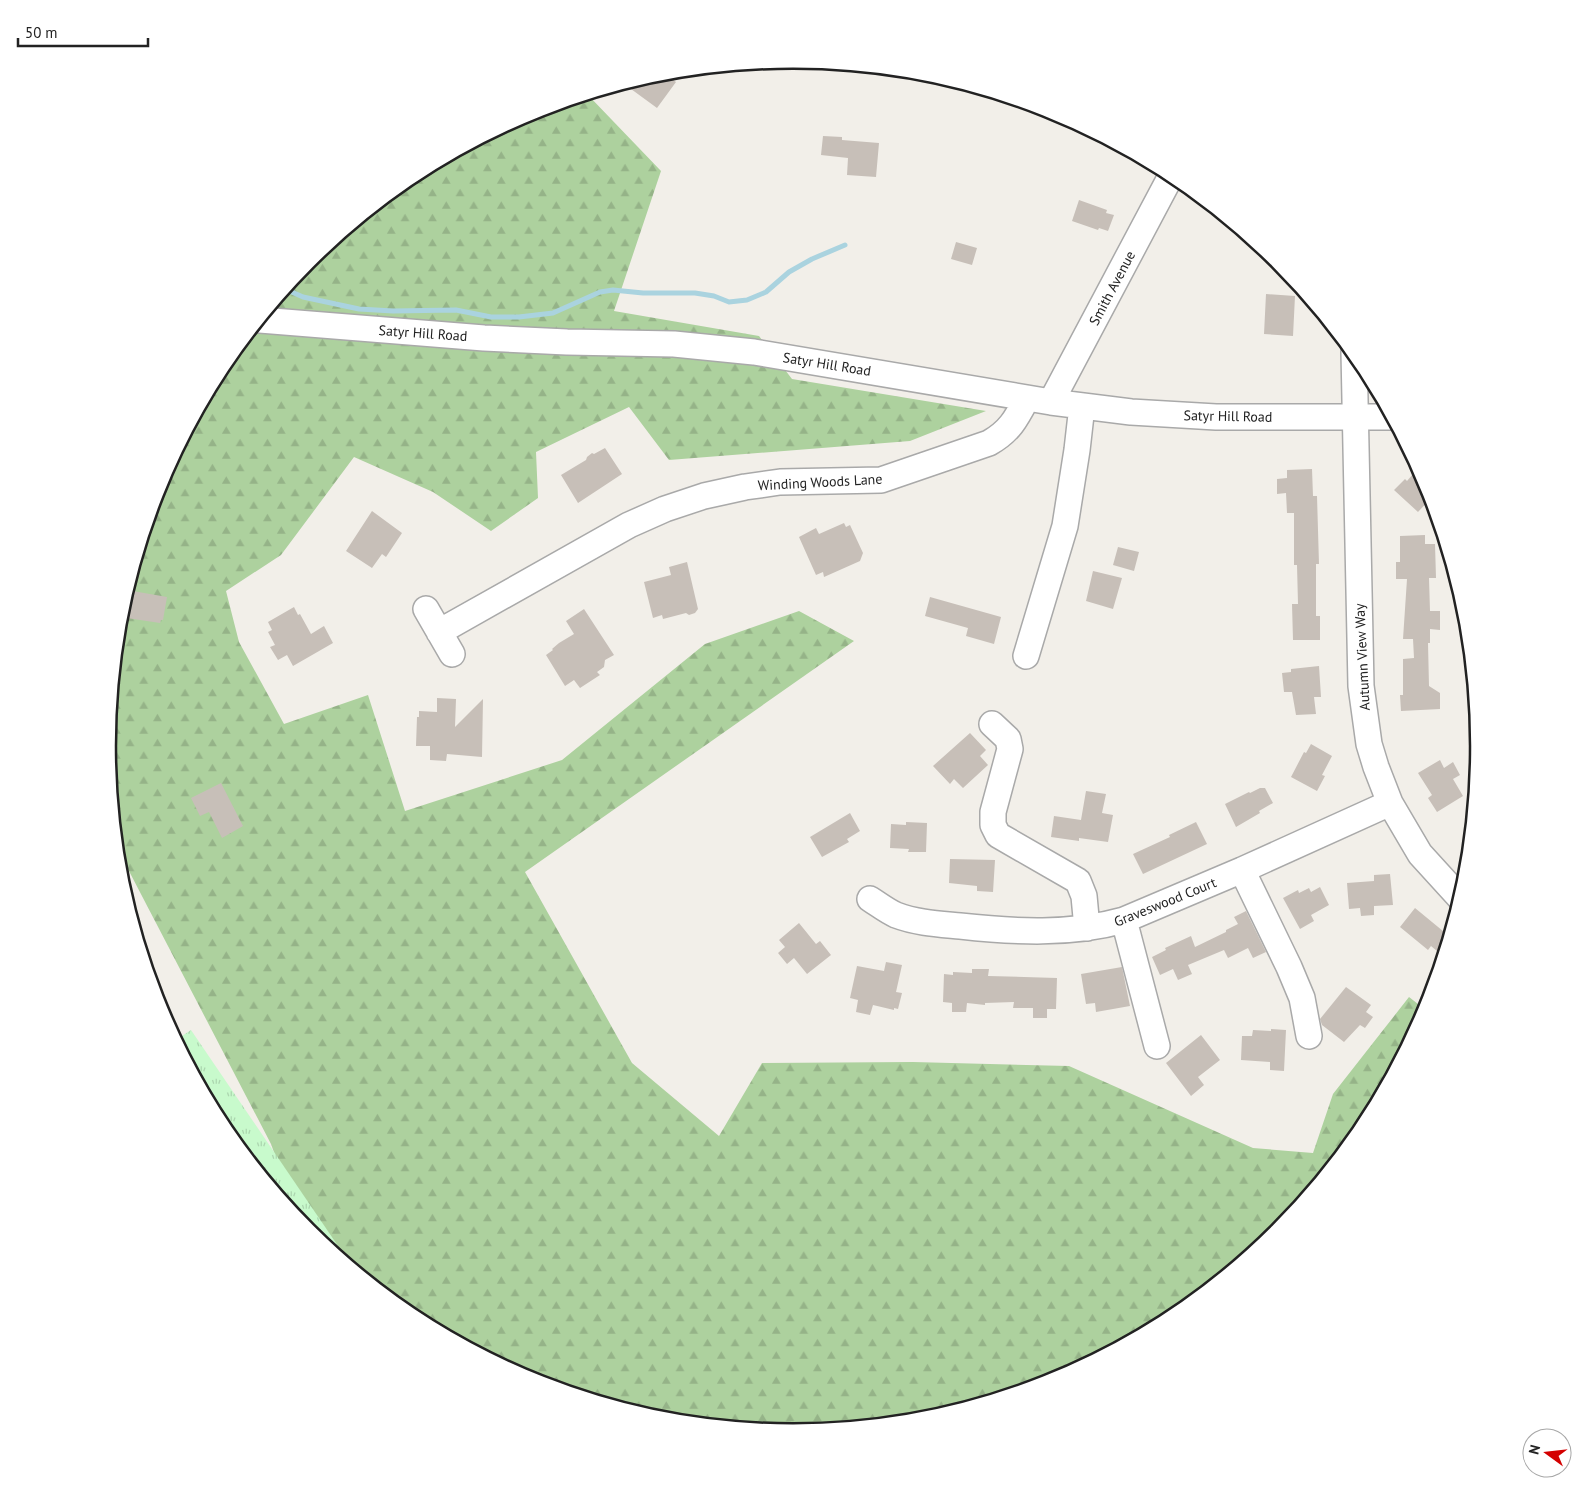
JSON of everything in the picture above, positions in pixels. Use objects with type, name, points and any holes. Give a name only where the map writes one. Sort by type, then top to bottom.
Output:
[{"type":"street","name":"Smith Avenue","points":[[1051,402],[1168,182]]},
{"type":"street","name":"Satyr Hill Road","points":[[267,321],[484,338],[674,344],[707,347],[754,352],[1051,402],[1173,415],[1385,417]]},
{"type":"street","name":"Autumn View Way","points":[[1354,366],[1360,686],[1369,744],[1390,803],[1420,854],[1455,892]]},
{"type":"street","name":"Winding Woods Lane","points":[[439,632],[629,525],[664,509],[704,496],[744,487],[780,482],[882,480],[989,443],[1002,436],[1011,427],[1026,398]]},
{"type":"street","points":[[1026,656],[1065,526],[1078,450],[1082,406]]},
{"type":"street","points":[[426,609],[452,654]]},
{"type":"street","points":[[992,724],[1008,739],[1010,749],[993,812],[993,825],[998,835],[1078,882],[1084,896],[1087,928]]},
{"type":"street","name":"Graveswood Court","points":[[870,899],[895,914],[926,923],[993,930],[1051,931],[1087,928],[1124,920],[1242,870],[1390,803]]},
{"type":"street","points":[[1242,870],[1289,966],[1302,998],[1309,1036]]},
{"type":"street","points":[[1124,920],[1158,1046]]},
{"type":"green space","points":[[593,100],[661,171],[614,311],[759,336],[792,379],[986,411],[910,441],[669,460],[629,407],[536,452],[538,498],[491,531],[433,492],[354,457],[281,555],[226,591],[239,642],[284,724],[368,695],[405,811],[562,760],[705,644],[799,611],[854,641],[525,872],[632,1063],[719,1136],[762,1063],[913,1062],[1069,1066],[1253,1148],[1313,1153],[1333,1094],[1409,997],[1420,1006],[1380,1085],[1357,1123],[1331,1159],[1273,1226],[1206,1284],[1170,1310],[1132,1333],[1053,1373],[969,1401],[926,1411],[882,1418],[838,1423],[794,1424],[749,1423],[705,1418],[661,1411],[618,1401],[534,1373],[455,1333],[417,1310],[347,1256],[314,1226],[292,1201],[271,1144],[127,868],[117,791],[117,702],[129,614],[139,571],[167,487],[207,408],[230,370],[256,334],[314,267],[381,209],[417,183],[455,160],[534,120]]},
{"type":"green space","points":[[191,1030],[341,1251],[314,1226],[256,1159],[230,1123],[181,1036]]},
{"type":"building","points":[[673,80],[676,82],[657,108],[631,89]]},
{"type":"building","points":[[823,136],[842,137],[842,140],[879,143],[876,177],[847,175],[848,158],[821,155]]},
{"type":"building","points":[[1079,200],[1107,210],[1106,213],[1114,215],[1108,231],[1099,228],[1098,230],[1072,221]]},
{"type":"building","points":[[956,242],[977,248],[972,265],[951,259]]},
{"type":"building","points":[[1266,294],[1295,296],[1293,336],[1264,334]]},
{"type":"building","points":[[605,448],[622,474],[578,503],[561,475],[586,460],[592,453],[594,454]]},
{"type":"building","points":[[1312,469],[1313,496],[1317,496],[1319,564],[1316,564],[1316,616],[1320,616],[1320,640],[1293,640],[1292,604],[1298,604],[1297,565],[1294,565],[1294,513],[1287,513],[1286,493],[1277,494],[1277,479],[1287,478],[1287,470]]},
{"type":"building","points":[[1414,473],[1426,504],[1418,512],[1394,490],[1405,479],[1407,481]]},
{"type":"building","points":[[372,511],[402,533],[386,557],[382,554],[372,568],[346,551]]},
{"type":"building","points":[[844,523],[846,527],[850,525],[863,553],[860,561],[824,577],[823,572],[816,575],[799,537],[816,528],[819,534]]},
{"type":"building","points":[[1425,535],[1425,544],[1435,544],[1436,578],[1429,578],[1430,611],[1440,611],[1440,630],[1430,629],[1430,643],[1428,643],[1429,686],[1440,693],[1440,709],[1401,711],[1400,695],[1403,695],[1403,659],[1414,658],[1413,639],[1403,639],[1407,579],[1396,579],[1396,562],[1400,562],[1400,536]]},
{"type":"building","points":[[1118,547],[1139,552],[1134,571],[1113,565]]},
{"type":"building","points":[[687,562],[698,609],[695,613],[689,615],[686,613],[663,619],[662,615],[653,618],[644,582],[671,575],[669,567]]},
{"type":"building","points":[[1093,571],[1122,578],[1113,609],[1086,601]]},
{"type":"building","points":[[134,591],[167,597],[163,620],[160,623],[128,618]]},
{"type":"building","points":[[930,597],[1001,617],[994,644],[966,636],[968,628],[925,616]]},
{"type":"building","points":[[294,607],[311,634],[324,626],[333,643],[293,666],[287,655],[278,660],[270,647],[275,645],[268,632],[272,630],[268,622]]},
{"type":"building","points":[[584,609],[614,655],[605,660],[604,667],[597,672],[600,675],[580,688],[574,680],[565,686],[546,655],[559,643],[574,634],[566,621]]},
{"type":"building","points":[[1319,666],[1321,697],[1314,697],[1316,714],[1296,715],[1292,692],[1284,692],[1282,673],[1291,672],[1291,669]]},
{"type":"building","points":[[437,698],[456,699],[455,727],[483,699],[482,757],[447,754],[446,761],[430,760],[430,746],[416,746],[419,711],[437,712]]},
{"type":"building","points":[[970,733],[986,750],[980,756],[988,765],[963,788],[954,779],[950,784],[933,766]]},
{"type":"building","points":[[1311,744],[1332,756],[1322,775],[1325,776],[1317,791],[1291,777],[1304,752],[1306,753]]},
{"type":"building","points":[[1440,760],[1444,768],[1453,762],[1460,775],[1453,779],[1463,796],[1437,812],[1428,798],[1432,795],[1418,773]]},
{"type":"building","points":[[221,783],[243,826],[222,838],[209,812],[200,816],[191,798]]},
{"type":"building","points":[[1260,788],[1265,788],[1273,803],[1236,827],[1225,804]]},
{"type":"building","points":[[1086,791],[1106,794],[1102,813],[1113,815],[1108,842],[1079,838],[1079,841],[1051,837],[1054,816],[1081,820]]},
{"type":"building","points":[[850,813],[860,831],[847,839],[849,842],[822,857],[810,837]]},
{"type":"building","points":[[906,822],[927,823],[926,852],[908,852],[909,849],[890,848],[891,824],[906,825]]},
{"type":"building","points":[[1196,822],[1207,844],[1143,874],[1133,854],[1170,837],[1169,835]]},
{"type":"building","points":[[950,859],[995,860],[993,892],[977,891],[977,886],[949,883]]},
{"type":"building","points":[[1390,874],[1393,905],[1374,906],[1374,915],[1361,916],[1360,908],[1349,909],[1347,883],[1374,881],[1374,875]]},
{"type":"building","points":[[1320,887],[1329,905],[1311,915],[1314,921],[1300,929],[1283,898],[1298,890],[1299,893],[1309,888],[1311,892]]},
{"type":"building","points":[[1415,908],[1445,932],[1437,951],[1431,946],[1428,950],[1400,927]]},
{"type":"building","points":[[1246,911],[1266,952],[1253,958],[1248,948],[1228,958],[1224,950],[1188,965],[1192,974],[1178,980],[1173,969],[1160,975],[1152,957],[1166,950],[1165,948],[1191,936],[1195,947],[1226,932],[1226,930],[1238,924],[1234,917]]},
{"type":"building","points":[[799,923],[816,944],[820,941],[831,955],[807,974],[794,958],[787,964],[778,953],[785,947],[779,940]]},
{"type":"building","points":[[886,962],[902,965],[896,992],[902,993],[898,1009],[894,1008],[894,1010],[873,1005],[870,1015],[856,1012],[858,1000],[850,998],[857,966],[884,971]]},
{"type":"building","points":[[1122,967],[1130,1006],[1096,1012],[1095,1003],[1086,1004],[1081,974]]},
{"type":"building","points":[[972,969],[989,969],[988,976],[1057,978],[1056,1009],[1047,1009],[1047,1018],[1033,1018],[1033,1008],[1013,1008],[1014,1002],[985,1003],[985,1005],[967,1003],[966,1012],[952,1012],[952,1003],[943,1002],[944,974],[953,975],[953,972],[972,973]]},
{"type":"building","points":[[1346,987],[1371,1005],[1366,1012],[1373,1017],[1365,1028],[1360,1025],[1344,1042],[1322,1025],[1320,1019]]},
{"type":"building","points":[[1271,1029],[1286,1030],[1284,1071],[1270,1070],[1270,1062],[1241,1060],[1242,1036],[1252,1036],[1253,1030],[1271,1031]]},
{"type":"building","points":[[1201,1035],[1220,1060],[1198,1077],[1204,1085],[1191,1096],[1166,1063]]},
{"type":"waterway","points":[[291,292],[303,297],[359,309],[393,311],[456,310],[491,317],[519,317],[553,313],[600,292],[613,290],[643,293],[695,293],[714,296],[729,302],[747,300],[766,292],[789,272],[812,259],[845,245]]}]
